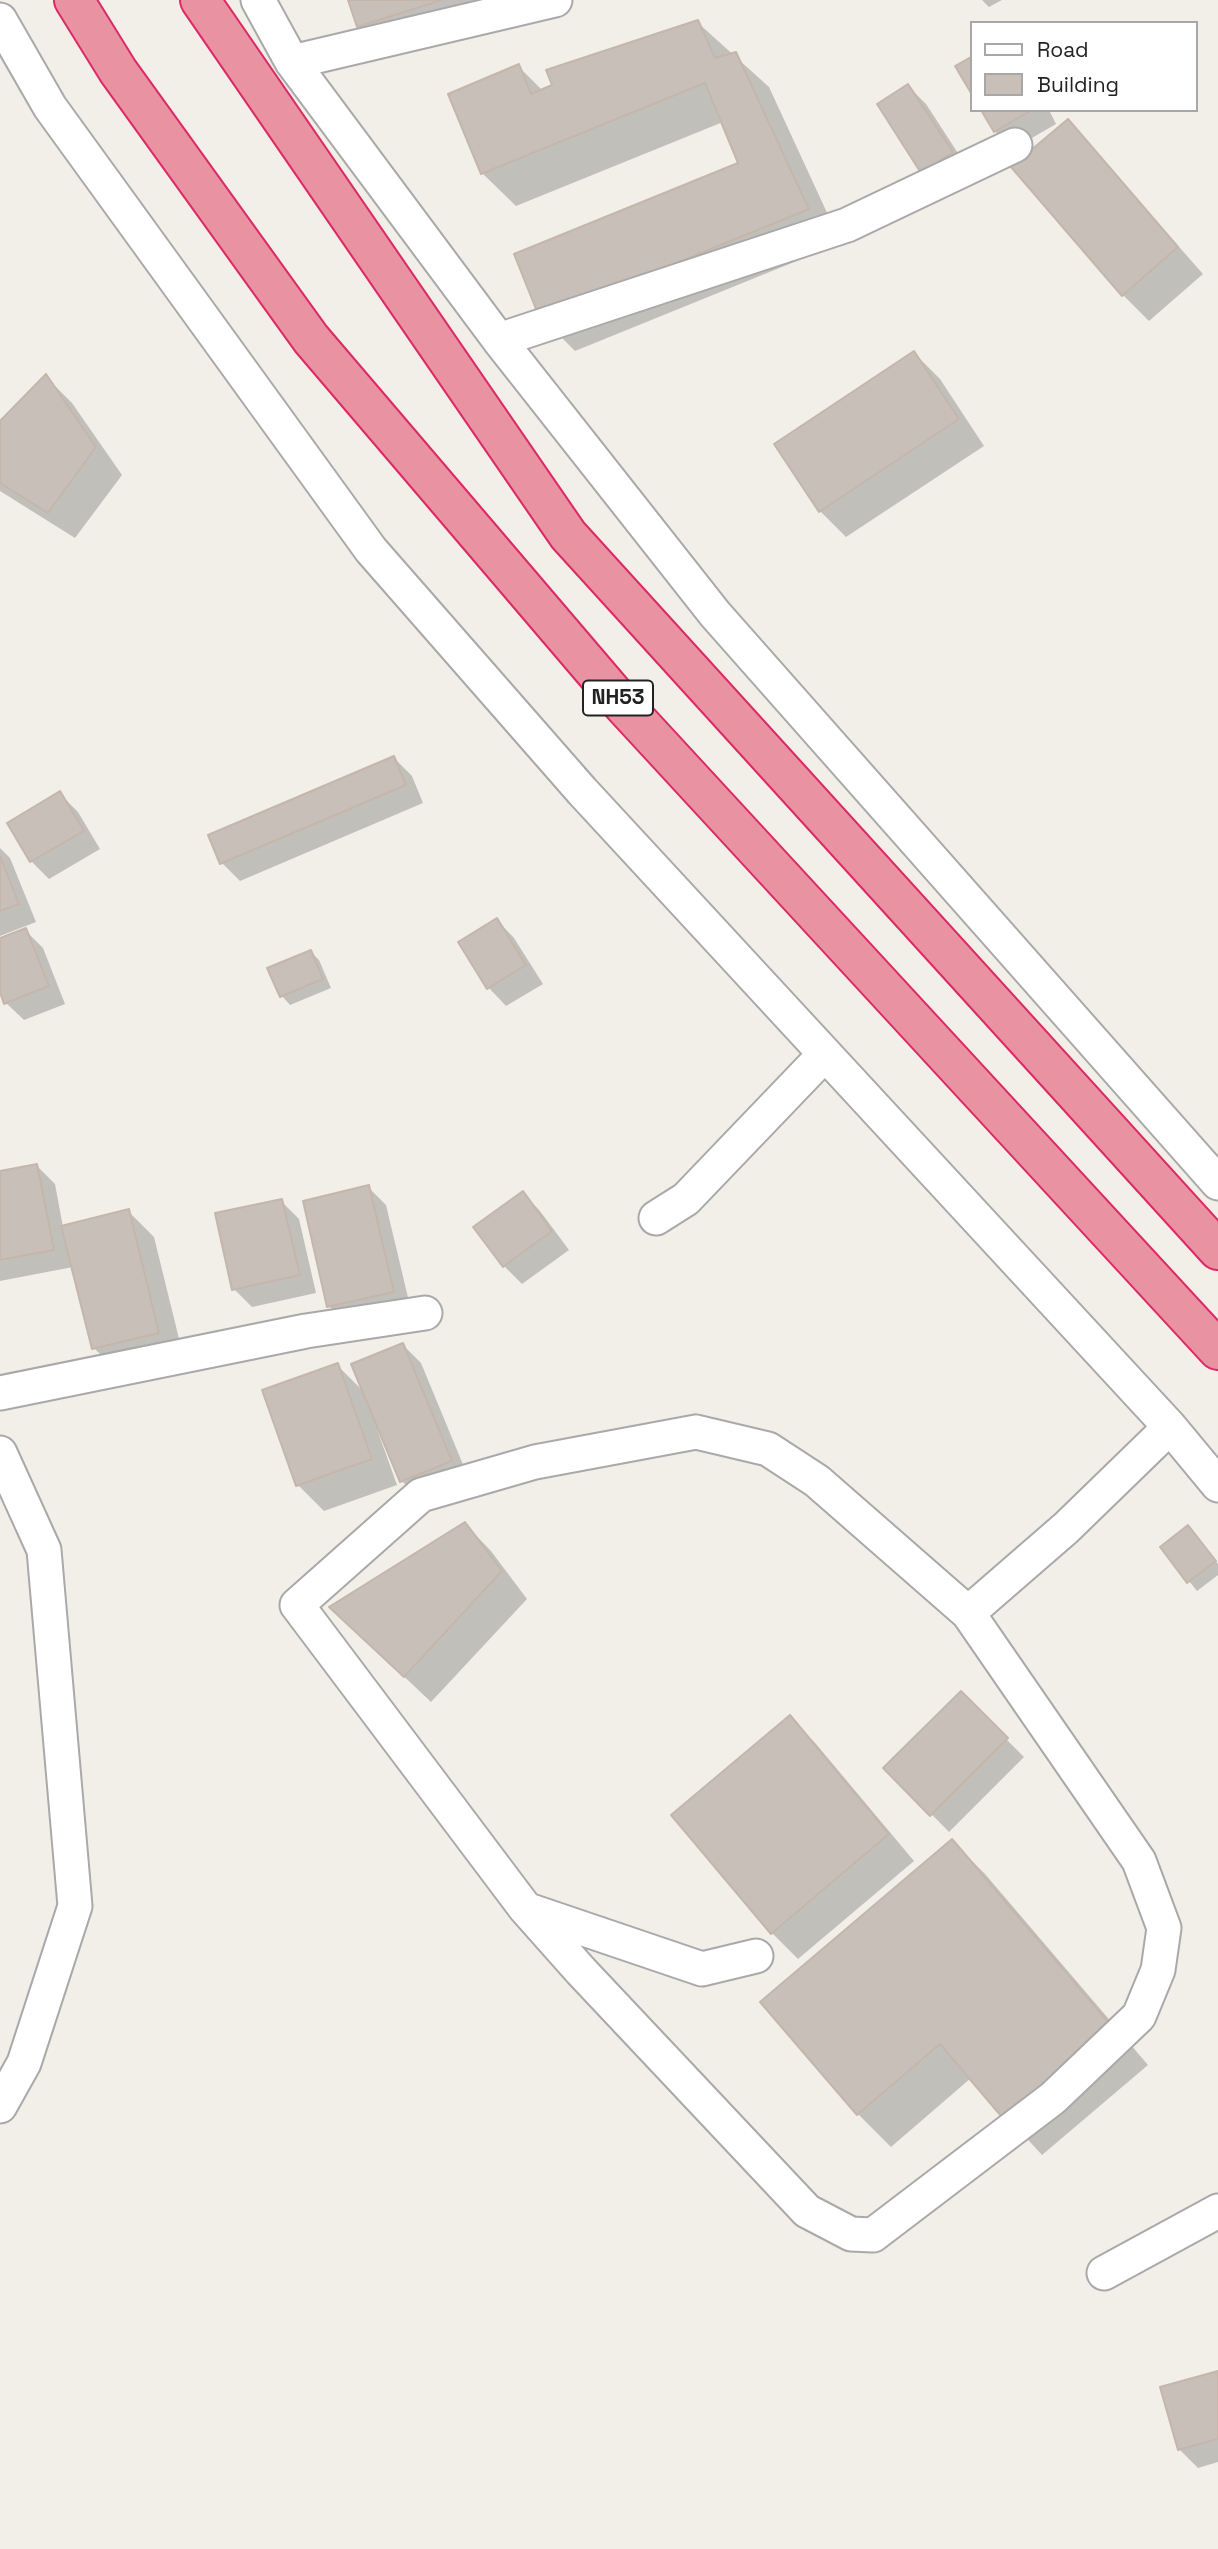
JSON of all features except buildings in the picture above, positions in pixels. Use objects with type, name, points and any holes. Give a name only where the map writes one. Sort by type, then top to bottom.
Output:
[{"type":"highway","name":"NH53","points":[[74,0],[118,71],[311,339],[624,706],[1218,1350]]},
{"type":"highway","points":[[200,0],[568,535],[1218,1250]]},
{"type":"street","points":[[258,0],[292,62],[499,340],[715,614],[1218,1182]]},
{"type":"street","points":[[292,62],[555,0]]},
{"type":"street","points":[[0,20],[50,107],[371,550],[582,791],[1170,1427],[1218,1485]]},
{"type":"street","points":[[499,340],[847,225],[1015,145]]},
{"type":"street","points":[[656,1218],[687,1199],[825,1054]]},
{"type":"street","points":[[0,1393],[306,1331],[425,1313]]},
{"type":"street","points":[[968,1613],[1066,1528],[1170,1427]]},
{"type":"street","points":[[696,1432],[768,1449],[817,1481],[968,1613],[1139,1861],[1164,1928],[1158,1970],[1139,2016],[1053,2098],[873,2235],[851,2234],[807,2211],[525,1908],[297,1605],[421,1495],[535,1461],[696,1432]]},
{"type":"street","points":[[0,1452],[44,1550],[75,1906],[24,2063],[0,2106]]},
{"type":"street","points":[[525,1908],[702,1969],[756,1956]]},
{"type":"street","points":[[1104,2273],[1218,2211]]}]
